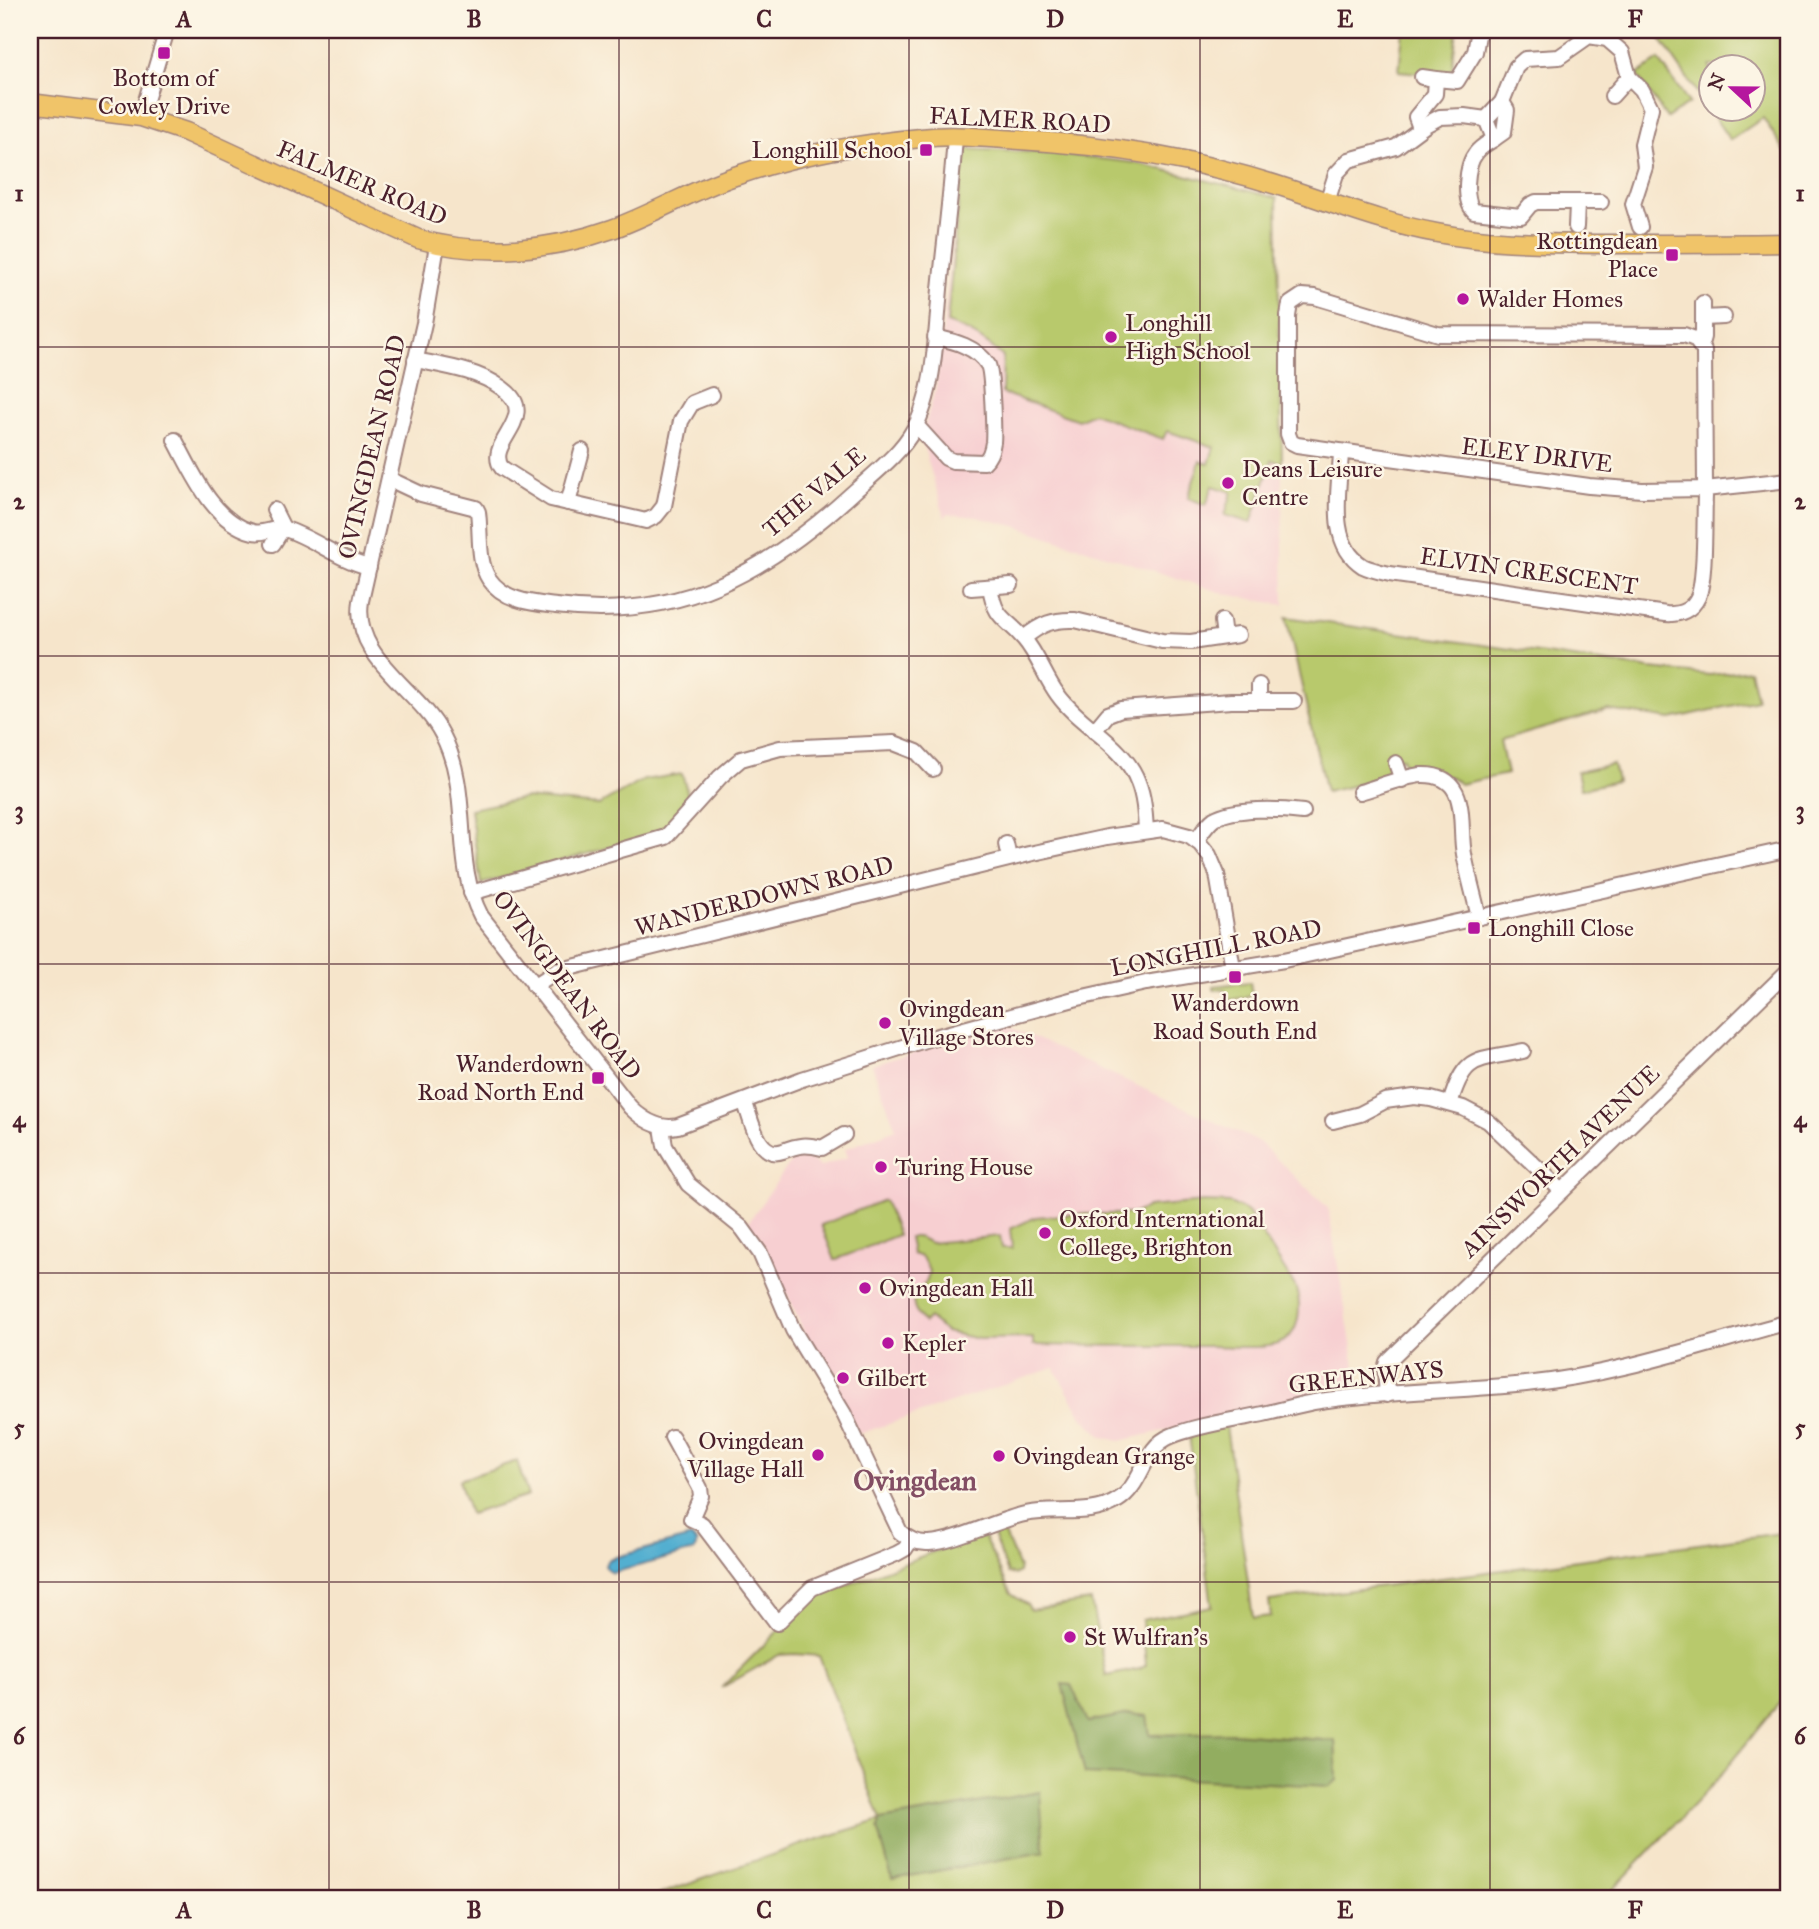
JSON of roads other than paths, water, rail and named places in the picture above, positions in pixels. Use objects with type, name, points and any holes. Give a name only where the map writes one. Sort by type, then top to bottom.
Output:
[{"type":"main road","name":"FALMER ROAD","points":[[30,103],[141,117],[186,132],[418,239],[472,250],[508,251],[612,229],[704,187],[788,159],[921,138],[955,136],[1085,144],[1169,157],[1249,177],[1402,226],[1448,236],[1530,243],[1789,243]]},
{"type":"street","points":[[141,117],[167,30]]},
{"type":"street","points":[[1420,128],[1416,117],[1435,94],[1429,78],[1457,81],[1475,52],[1479,30]]},
{"type":"street","points":[[1486,119],[1502,102],[1520,62],[1531,57],[1559,57],[1589,36],[1607,39],[1619,48],[1625,57],[1629,77],[1648,98],[1651,111],[1642,144],[1645,167],[1633,204],[1640,227]]},
{"type":"street","points":[[1612,96],[1629,77]]},
{"type":"street","points":[[1502,102],[1507,110],[1504,131],[1476,152],[1472,162],[1467,198],[1473,211],[1521,216],[1535,202],[1601,202]]},
{"type":"street","points":[[1327,202],[1338,170],[1349,160],[1396,147],[1420,128],[1440,117],[1486,119]]},
{"type":"street","points":[[1486,119],[1494,139]]},
{"type":"street","name":"THE VALE","points":[[389,479],[421,494],[476,508],[483,565],[488,578],[505,594],[543,605],[577,609],[630,608],[667,603],[728,582],[780,552],[808,532],[862,485],[901,446],[916,425],[925,399],[935,338],[955,136]]},
{"type":"street","points":[[1576,227],[1577,204]]},
{"type":"street","name":"OVINGDEAN ROAD","points":[[437,244],[431,286],[360,608],[364,636],[375,656],[420,702],[444,738],[459,783],[466,874],[481,916],[630,1107],[643,1118],[662,1126]]},
{"type":"street","name":"ELEY DRIVE","points":[[1701,344],[1693,337],[1684,335],[1438,334],[1315,297],[1302,296],[1294,300],[1288,310],[1289,438],[1297,445],[1589,486],[1662,491],[1789,480]]},
{"type":"street","name":"ELVIN CRESCENT","points":[[1341,452],[1339,531],[1349,553],[1366,567],[1390,574],[1678,614],[1688,609],[1699,594],[1705,489],[1704,355],[1701,344],[1703,310],[1724,317]]},
{"type":"street","points":[[916,425],[946,458],[953,461],[980,461],[989,458],[993,441],[988,366],[967,347],[935,338]]},
{"type":"street","points":[[415,360],[472,373],[508,393],[515,404],[517,416],[500,448],[499,463],[502,468],[551,499],[646,521],[656,516],[663,506],[681,421],[692,403],[712,395]]},
{"type":"street","points":[[175,440],[181,463],[225,518],[254,532],[283,528],[348,560],[369,567]]},
{"type":"street","points":[[568,503],[582,451]]},
{"type":"street","points":[[274,510],[283,528]]},
{"type":"street","points":[[273,544],[283,528]]},
{"type":"street","points":[[971,589],[1011,585]]},
{"type":"street","points":[[990,587],[998,613],[1024,638],[1058,695],[1075,716],[1122,755],[1141,791],[1146,830]]},
{"type":"street","points":[[1024,638],[1042,625],[1075,620],[1162,641],[1191,642],[1231,636],[1222,621]]},
{"type":"street","points":[[1259,685],[1259,700]]},
{"type":"street","points":[[1094,731],[1108,714],[1121,709],[1259,700],[1294,701]]},
{"type":"street","points":[[471,894],[666,837],[720,777],[741,759],[780,748],[894,743],[917,752],[933,769]]},
{"type":"street","points":[[1396,763],[1402,780]]},
{"type":"street","points":[[1360,792],[1419,775],[1442,780],[1455,792],[1463,813],[1463,851],[1479,917]]},
{"type":"street","points":[[1233,968],[1215,869],[1208,853],[1196,841],[1211,821],[1228,814],[1283,810],[1303,812]]},
{"type":"street","name":"WANDERDOWN ROAD","points":[[534,986],[563,970],[1007,851],[1146,830],[1170,830],[1196,841]]},
{"type":"street","name":"LONGHILL ROAD","points":[[662,1126],[678,1126],[813,1076],[979,1025],[1146,983],[1284,960],[1789,849]]},
{"type":"street","name":"AINSWORTH AVENUE","points":[[1387,1395],[1387,1362],[1789,971]]},
{"type":"street","points":[[1450,1104],[1459,1078],[1472,1062],[1487,1053],[1523,1051]]},
{"type":"street","points":[[1333,1121],[1349,1110],[1402,1099],[1426,1098],[1450,1104],[1482,1116],[1562,1191]]},
{"type":"street","points":[[745,1102],[760,1143],[766,1150],[776,1152],[801,1144],[822,1154],[844,1135]]},
{"type":"street","points":[[662,1126],[665,1146],[688,1184],[742,1228],[760,1253],[793,1330],[844,1414],[900,1532],[911,1540],[905,1549],[896,1554],[812,1588],[777,1623],[702,1524],[691,1519],[701,1496],[700,1488],[672,1437]]},
{"type":"street","name":"GREENWAYS","points":[[911,1540],[925,1543],[940,1541],[1026,1513],[1081,1510],[1111,1504],[1128,1492],[1152,1452],[1172,1435],[1320,1401],[1528,1384],[1591,1374],[1789,1321]]},
{"type":"water","points":[[691,1537],[697,1543],[694,1551],[612,1573],[605,1567],[609,1559]]},
{"type":"place","name":"Bottom of Cowley Drive","points":[[164,53]]},
{"type":"place","name":"Longhill School","points":[[926,150]]},
{"type":"place","name":"Rottingdean Place","points":[[1672,255]]},
{"type":"place","name":"Walder Homes","points":[[1463,299]]},
{"type":"place","name":"Longhill High School","points":[[1111,337]]},
{"type":"place","name":"Deans Leisure Centre","points":[[1228,483]]},
{"type":"place","name":"Longhill Close","points":[[1474,928]]},
{"type":"place","name":"Wanderdown Road South End","points":[[1235,977]]},
{"type":"place","name":"Ovingdean Village Stores","points":[[885,1023]]},
{"type":"place","name":"Wanderdown Road North End","points":[[598,1078]]},
{"type":"place","name":"Turing House","points":[[881,1167]]},
{"type":"place","name":"Oxford International College, Brighton","points":[[1045,1233]]},
{"type":"place","name":"Ovingdean Hall","points":[[865,1288]]},
{"type":"place","name":"Kepler","points":[[888,1343]]},
{"type":"place","name":"Gilbert","points":[[843,1378]]},
{"type":"place","name":"Ovingdean Village Hall","points":[[818,1455]]},
{"type":"place","name":"Ovingdean Grange","points":[[999,1456]]},
{"type":"place","name":"St Wulfran's","points":[[1070,1637]]},
{"type":"district","name":"Ovingdean","points":[[915,1480]]}]
